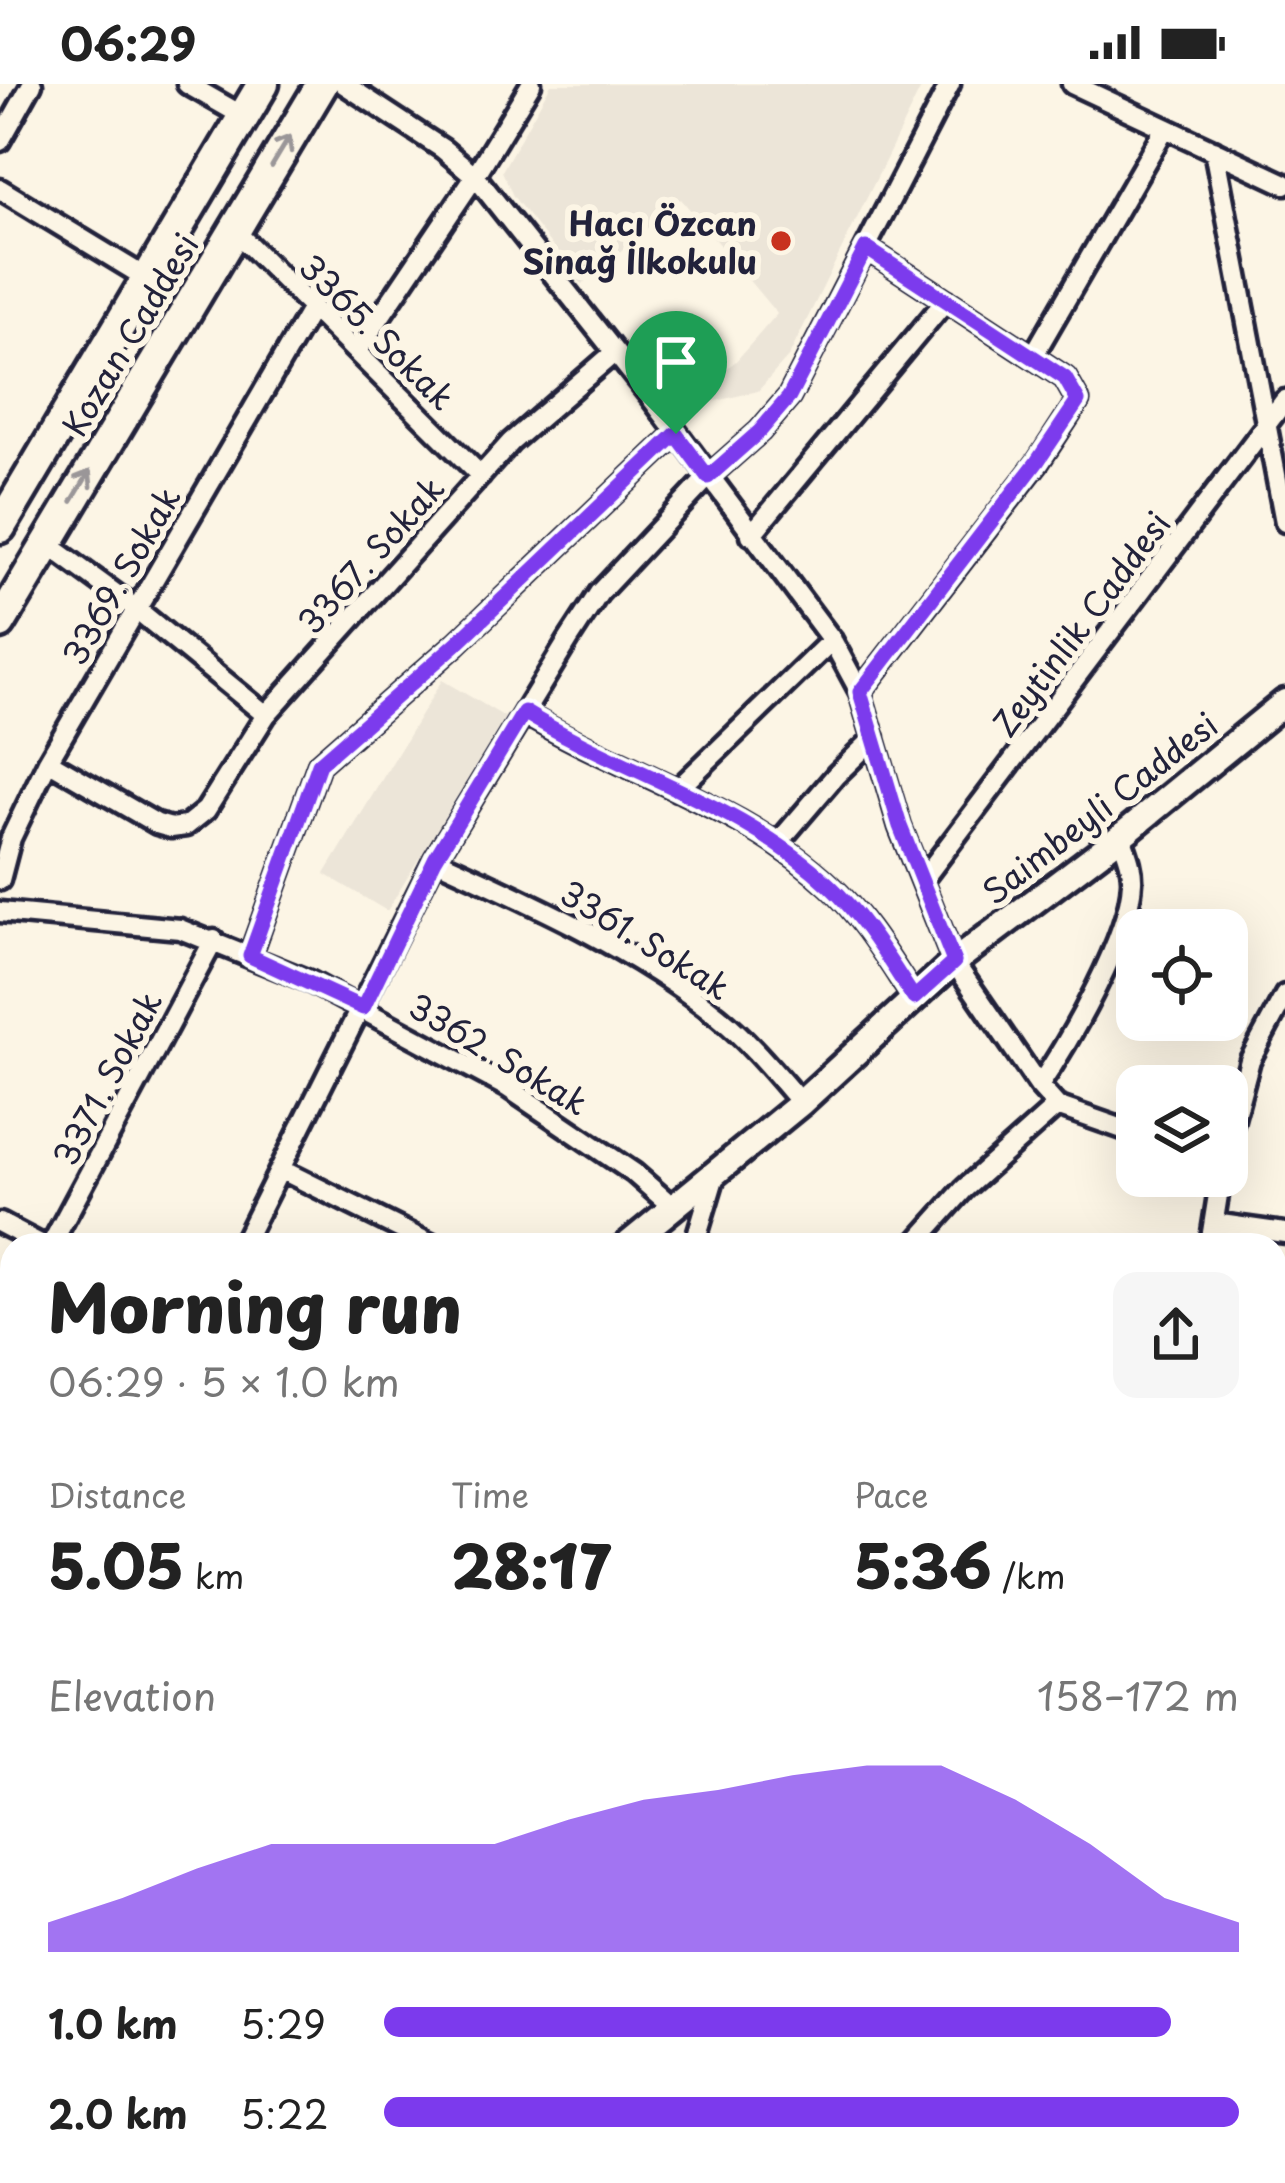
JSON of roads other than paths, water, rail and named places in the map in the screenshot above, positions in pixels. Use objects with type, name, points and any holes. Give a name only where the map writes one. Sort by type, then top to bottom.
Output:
[{"type":"highway","name":"Kozan Caddesi","points":[[0,527],[262,84]]},
{"type":"highway","name":"Kozan Caddesi","points":[[0,622],[322,84]]},
{"type":"main road","name":"Saimbeyli Caddesi","points":[[642,1233],[801,1103],[954,962],[1121,836],[1285,702]]},
{"type":"street","points":[[0,141],[32,84]]},
{"type":"street","points":[[187,84],[243,116]]},
{"type":"street","points":[[344,84],[475,176],[832,640],[860,692],[900,826],[954,962],[1039,1086],[1058,1106],[1116,1127]]},
{"type":"street","points":[[357,351],[531,84]]},
{"type":"street","points":[[248,1233],[435,859],[524,712],[599,592],[789,397],[950,84]]},
{"type":"street","points":[[1072,84],[1285,184]]},
{"type":"street","points":[[1034,356],[1165,128]]},
{"type":"street","points":[[1214,150],[1285,522]]},
{"type":"street","points":[[0,189],[148,279]]},
{"type":"street","name":"3365. Sokak","points":[[233,229],[481,476]]},
{"type":"street","points":[[860,692],[1078,401],[1072,387],[1034,356],[866,248]]},
{"type":"street","points":[[751,535],[946,300]]},
{"type":"street","name":"3369. Sokak","points":[[0,880],[11,838],[48,761],[312,308]]},
{"type":"street","name":"3367. Sokak","points":[[48,761],[158,824],[171,828],[196,820],[266,715],[524,429],[614,352]]},
{"type":"street","name":"Zeytinlik Caddesi","points":[[922,881],[1285,400]]},
{"type":"street","points":[[250,956],[319,764],[456,644],[676,434]]},
{"type":"street","points":[[46,543],[135,608],[266,715]]},
{"type":"street","points":[[677,790],[832,640]]},
{"type":"street","points":[[524,712],[777,844],[830,886],[862,920],[914,998]]},
{"type":"street","points":[[777,844],[874,738]]},
{"type":"street","points":[[1039,1086],[1094,987],[1130,898],[1133,876],[1121,836]]},
{"type":"street","name":"3361. Sokak","points":[[435,859],[540,907],[700,1003],[746,1042],[801,1103]]},
{"type":"street","name":"3362. Sokak","points":[[0,913],[180,929],[214,940],[363,1008],[545,1111],[634,1173],[674,1208]]},
{"type":"street","name":"3371. Sokak","points":[[53,1233],[214,940]]},
{"type":"street","points":[[1248,1067],[1285,995]]},
{"type":"street","points":[[925,1233],[964,1189],[1058,1106]]},
{"type":"street","points":[[282,1170],[409,1233]]},
{"type":"street","points":[[698,1233],[716,1172]]},
{"type":"street","points":[[1212,1233],[1218,1197]]},
{"type":"street","points":[[1214,1223],[1285,1233]]},
{"type":"place","name":"Hacı Özcan Sinağ İlkokulu","points":[[781,241]]}]
